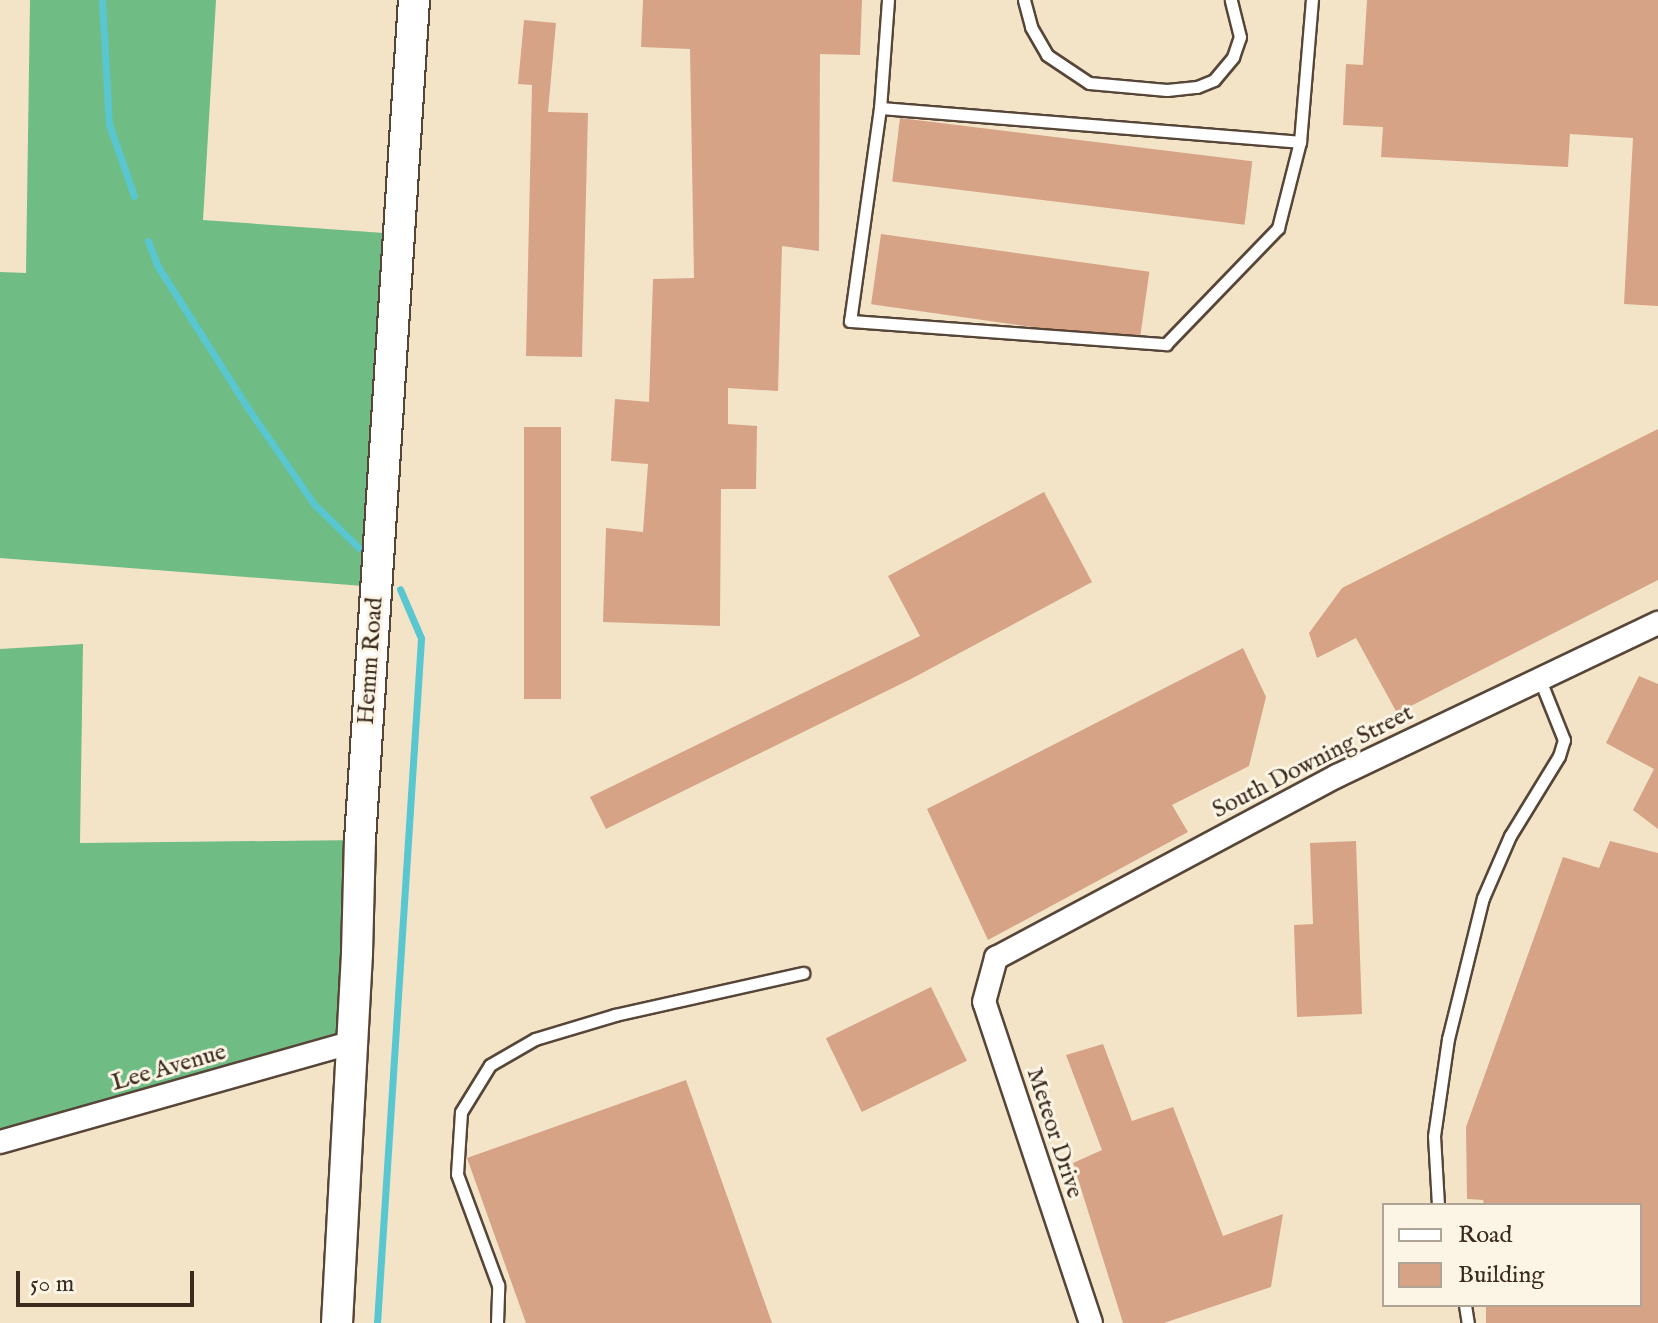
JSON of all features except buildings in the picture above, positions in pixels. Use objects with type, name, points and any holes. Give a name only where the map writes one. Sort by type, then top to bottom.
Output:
[{"type":"street","name":"Hemm Road","points":[[337,1323],[360,840],[414,0]]},
{"type":"street","name":"South Downing Street","points":[[996,958],[1337,776],[1658,623]]},
{"type":"street","name":"Meteor Drive","points":[[996,958],[984,1002],[1091,1323]]},
{"type":"street","name":"Lee Avenue","points":[[0,1142],[351,1043]]},
{"type":"lane","points":[[888,0],[880,108],[850,321],[1166,344],[1278,228],[1300,142],[1312,0]]},
{"type":"lane","points":[[1024,0],[1031,27],[1047,55],[1089,83],[1125,89],[1167,90],[1197,87],[1214,80],[1233,57],[1240,37],[1231,0]]},
{"type":"lane","points":[[880,108],[1300,142]]},
{"type":"lane","points":[[1438,1203],[1434,1136],[1448,1039],[1483,898],[1510,836],[1559,756],[1564,740],[1540,680]]},
{"type":"lane","points":[[497,1323],[498,1285],[457,1174],[461,1112],[490,1065],[535,1039],[615,1015],[803,973]]},
{"type":"green space","points":[[30,0],[216,0],[203,220],[398,234],[376,587],[0,558],[0,272],[26,273]]},
{"type":"green space","points":[[83,644],[80,843],[360,840],[351,1043],[0,1142],[0,649]]},
{"type":"waterway","points":[[102,0],[109,124],[134,196]]},
{"type":"waterway","points":[[148,241],[157,265],[247,407],[314,504],[359,548]]},
{"type":"waterway","points":[[377,1323],[421,638],[400,589]]}]
